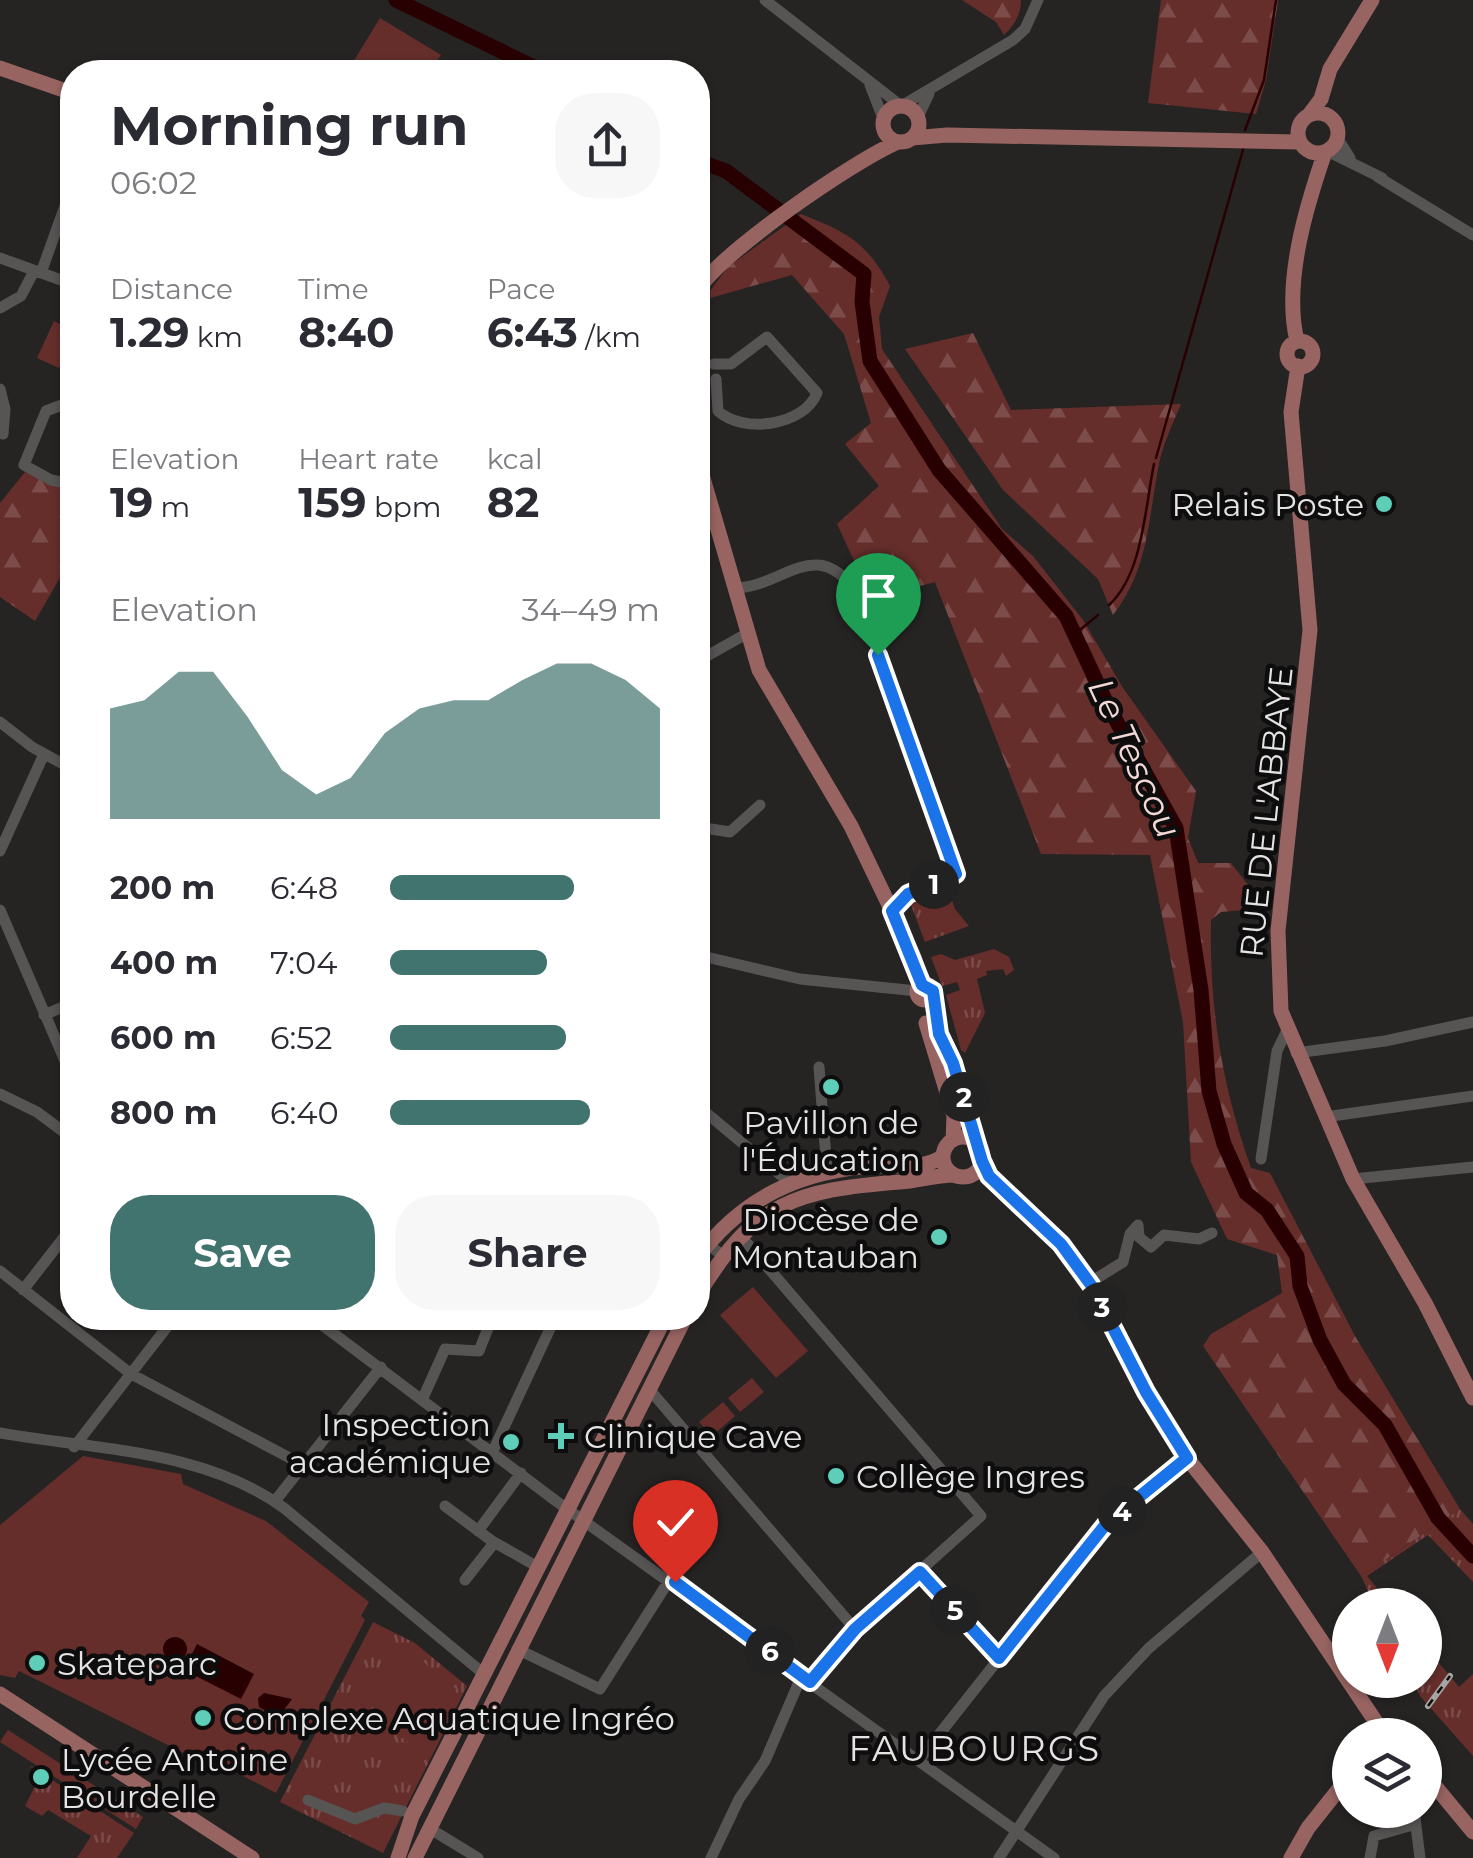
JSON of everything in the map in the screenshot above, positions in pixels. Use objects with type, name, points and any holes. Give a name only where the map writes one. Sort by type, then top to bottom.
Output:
[{"type":"main road","points":[[1315,178],[1304,146],[1306,118],[1321,99],[1326,80],[1372,0]]},
{"type":"main road","points":[[0,68],[60,89]]},
{"type":"main road","points":[[1315,178],[1330,147],[1326,80]]},
{"type":"main road","points":[[868,154],[883,122],[902,105],[947,135]]},
{"type":"main road","points":[[905,140],[918,118]]},
{"type":"main road","points":[[1251,138],[1306,118],[1331,118]]},
{"type":"main road","points":[[883,122],[905,140]]},
{"type":"main road","points":[[710,275],[722,260],[868,154],[905,140],[947,135],[1251,138],[1330,147]]},
{"type":"main road","name":"RUE DE L'ABBAYE","points":[[1315,178],[1291,299],[1297,341],[1287,355],[1298,366],[1291,412],[1310,630],[1278,932],[1278,988],[1296,1053],[1354,1179],[1425,1303],[1473,1398]]},
{"type":"main road","points":[[710,524],[746,634],[776,704],[851,826],[892,911],[953,1063],[975,1142],[989,1176],[1061,1244],[1089,1283],[1146,1392],[1187,1458],[1262,1552],[1372,1718]]},
{"type":"main road","points":[[710,1239],[748,1207],[789,1182],[827,1172],[921,1165],[943,1156],[953,1140],[955,1122],[924,993]]},
{"type":"main road","points":[[953,1140],[975,1142]]},
{"type":"main road","points":[[943,1156],[959,1176],[989,1181],[1026,1211]]},
{"type":"main road","points":[[710,1276],[740,1235],[810,1192],[959,1176],[978,1170],[982,1161]]},
{"type":"main road","points":[[416,1858],[517,1649],[659,1330]]},
{"type":"main road","points":[[398,1858],[412,1816],[538,1567],[575,1514],[679,1330]]},
{"type":"main road","points":[[0,1694],[252,1858]]},
{"type":"main road","points":[[1442,1795],[1473,1832]]},
{"type":"main road","points":[[1291,1858],[1332,1797]]},
{"type":"street","points":[[765,0],[902,105],[1013,40],[1024,30],[1038,0]]},
{"type":"street","points":[[868,82],[883,122]]},
{"type":"street","points":[[918,118],[931,90]]},
{"type":"street","points":[[1330,147],[1473,234]]},
{"type":"street","points":[[0,308],[21,296],[38,272],[60,218]]},
{"type":"street","points":[[0,258],[60,280]]},
{"type":"street","points":[[710,361],[727,366],[763,337],[774,340],[817,393],[813,402],[789,420],[727,418],[715,406],[714,364]]},
{"type":"street","points":[[710,376],[716,379]]},
{"type":"street","points":[[0,389],[5,409],[3,434]]},
{"type":"street","points":[[60,406],[46,411],[21,462],[60,482]]},
{"type":"street","points":[[734,588],[812,565],[833,570],[857,594],[956,874],[908,894],[892,911]]},
{"type":"street","points":[[710,654],[746,634]]},
{"type":"street","points":[[0,722],[60,762]]},
{"type":"street","points":[[0,851],[44,754]]},
{"type":"street","points":[[710,829],[730,832],[760,805]]},
{"type":"street","points":[[0,910],[60,1050]]},
{"type":"street","points":[[710,958],[836,985],[924,993]]},
{"type":"street","points":[[44,1015],[60,1008]]},
{"type":"street","points":[[1296,1053],[1384,1041],[1473,1022]]},
{"type":"street","points":[[1261,1159],[1277,1051],[1287,1030]]},
{"type":"street","points":[[819,1067],[827,1172]]},
{"type":"street","points":[[0,1094],[37,1112],[60,1129]]},
{"type":"street","points":[[1325,1117],[1473,1096]]},
{"type":"street","points":[[710,1116],[789,1182]]},
{"type":"street","points":[[1354,1179],[1473,1167]]},
{"type":"street","points":[[1089,1283],[1123,1262],[1130,1234],[1138,1225],[1140,1237],[1150,1247],[1164,1234],[1188,1239],[1212,1234]]},
{"type":"street","points":[[711,1858],[806,1679],[855,1629],[982,1516],[740,1235]]},
{"type":"street","points":[[23,1290],[60,1242]]},
{"type":"street","points":[[710,1250],[722,1255]]},
{"type":"street","points":[[0,1272],[60,1319]]},
{"type":"street","points":[[74,1330],[131,1374],[303,1466]]},
{"type":"street","points":[[74,1447],[165,1330]]},
{"type":"street","points":[[329,1330],[575,1514],[1054,1858]]},
{"type":"street","points":[[424,1398],[445,1348],[479,1351],[487,1330]]},
{"type":"street","points":[[493,1452],[549,1330]]},
{"type":"street","points":[[275,1501],[380,1367]]},
{"type":"street","points":[[649,1388],[855,1629]]},
{"type":"street","points":[[0,1434],[182,1461],[229,1477],[275,1501],[484,1674]]},
{"type":"street","points":[[918,1760],[1106,1524],[1187,1458]]},
{"type":"street","points":[[479,1530],[521,1473]]},
{"type":"street","points":[[445,1506],[494,1542],[538,1567]]},
{"type":"street","points":[[465,1580],[494,1542]]},
{"type":"street","points":[[999,1858],[1104,1696],[1163,1636],[1262,1552]]},
{"type":"street","points":[[920,1572],[999,1658]]},
{"type":"street","points":[[517,1649],[600,1689],[670,1579]]},
{"type":"street","points":[[308,1800],[355,1820],[384,1808],[403,1811]]},
{"type":"street","points":[[1370,1858],[1374,1836],[1402,1828]]},
{"type":"street","points":[[1416,1828],[1420,1858]]},
{"type":"street","points":[[436,1833],[478,1858]]},
{"type":"green space","points":[[962,0],[1021,0],[1016,19],[1004,35],[996,22]]},
{"type":"green space","points":[[1161,0],[1278,0],[1266,80],[1256,114],[1148,103]]},
{"type":"green space","points":[[380,18],[441,55],[438,60],[354,60]]},
{"type":"green space","points":[[801,214],[853,240],[872,258],[890,286],[879,317],[882,349],[1002,529],[1033,556],[1083,620],[1123,688],[1196,791],[1188,838],[1198,863],[1231,863],[1266,908],[1221,912],[1211,920],[1215,1016],[1225,1077],[1251,1168],[1270,1173],[1355,1336],[1460,1509],[1361,1576],[1203,1346],[1211,1334],[1282,1293],[1277,1255],[1227,1239],[1191,1162],[1183,1022],[1150,855],[1041,854],[935,582],[872,599],[837,524],[879,486],[845,444],[871,423],[844,334],[792,275],[710,298],[710,291],[728,267]]},
{"type":"green space","points":[[54,321],[60,324],[59,368],[37,358]]},
{"type":"green space","points":[[973,333],[1011,410],[1181,404],[1161,456],[1140,562],[1113,615],[1098,579],[1003,490],[905,349]]},
{"type":"green space","points":[[25,472],[60,486],[60,578],[35,621],[0,597],[0,503]]},
{"type":"green space","points":[[947,886],[955,909],[969,926],[925,942],[909,900]]},
{"type":"green space","points":[[994,949],[1009,957],[1014,970],[1006,976],[1003,969],[986,971],[987,975],[977,979],[985,1013],[965,1053],[946,995],[960,990],[957,982],[942,986],[931,957],[941,954],[955,960]]},
{"type":"green space","points":[[753,1287],[808,1351],[776,1378],[720,1315]]},
{"type":"green space","points":[[752,1378],[764,1392],[740,1412],[728,1398]]},
{"type":"green space","points":[[723,1402],[735,1416],[712,1436],[699,1422]]},
{"type":"green space","points":[[83,1456],[181,1474],[183,1484],[266,1521],[369,1602],[361,1616],[365,1620],[276,1793],[218,1763],[214,1768],[19,1671],[15,1678],[0,1675],[0,1525]]},
{"type":"green space","points":[[1460,1509],[1473,1524],[1473,1582],[1428,1535],[1367,1576],[1377,1588],[1367,1588],[1361,1576]]},
{"type":"green space","points":[[373,1622],[415,1643],[467,1686],[383,1853],[280,1802]]},
{"type":"green space","points":[[414,1654],[456,1689],[423,1752],[372,1718]]},
{"type":"green space","points":[[1442,1666],[1459,1687],[1473,1674],[1473,1756],[1422,1698],[1442,1698]]},
{"type":"green space","points":[[8,1730],[143,1817],[136,1829],[0,1742]]},
{"type":"green space","points":[[29,1765],[134,1833],[117,1858],[77,1858],[91,1836],[48,1810],[42,1816],[25,1806],[40,1776]]},
{"type":"shaded area","points":[[175,1637],[187,1649],[175,1661],[163,1649]]},
{"type":"shaded area","points":[[197,1644],[254,1674],[241,1699],[184,1670]]},
{"type":"shaded area","points":[[264,1693],[292,1699],[278,1718],[259,1707],[258,1698]]},
{"type":"waterway","name":"Le Tescou","points":[[396,0],[519,60]]},
{"type":"waterway","points":[[1245,130],[1264,80],[1276,0]]},
{"type":"waterway","points":[[1156,458],[1244,146]]},
{"type":"waterway","name":"Le Tescou","points":[[710,165],[726,171],[864,274],[862,302],[870,361],[939,470],[1066,616],[1108,706],[1176,828],[1201,990],[1209,1091],[1224,1144],[1246,1193],[1267,1210],[1297,1256],[1300,1286],[1320,1340],[1344,1384],[1385,1425],[1438,1518],[1473,1556]]},
{"type":"waterway","points":[[1109,605],[1120,592],[1136,558],[1154,464]]},
{"type":"waterway","points":[[1075,634],[1098,615]]},
{"type":"railway","points":[[1428,1706],[1450,1676]]},
{"type":"place","name":"Relais Poste","points":[[1384,504]]},
{"type":"place","name":"Pavillon de l'Éducation","points":[[831,1087]]},
{"type":"place","name":"Diocèse de Montauban","points":[[939,1237]]},
{"type":"place","name":"Clinique Cave","points":[[561,1436]]},
{"type":"place","name":"Inspection académique","points":[[511,1442]]},
{"type":"place","name":"Collège Ingres","points":[[836,1476]]},
{"type":"place","name":"Skateparc","points":[[37,1663]]},
{"type":"place","name":"Complexe Aquatique Ingréo","points":[[203,1718]]},
{"type":"place","name":"Lycée Antoine Bourdelle","points":[[41,1777]]},
{"type":"district","name":"FAUBOURGS","points":[[975,1748]]},
{"type":"route","points":[[675,1582],[810,1682],[855,1629],[920,1572],[999,1658],[1106,1524],[1187,1458],[1127,1358],[1091,1285],[1061,1244],[989,1176],[982,1161],[953,1063],[939,1034],[933,991],[922,985],[914,957],[892,911],[908,894],[954,878],[956,870],[878,655]]}]
